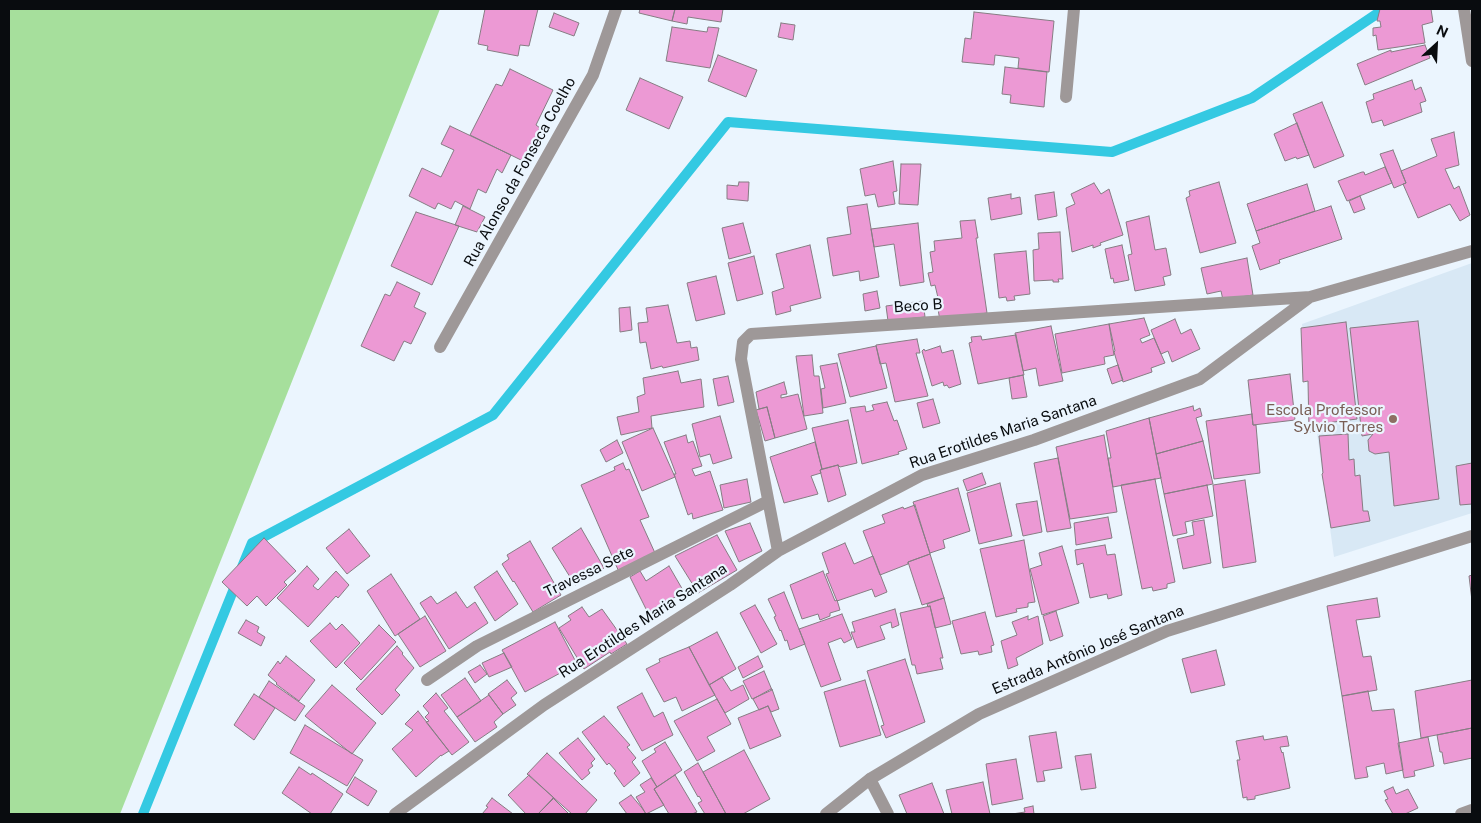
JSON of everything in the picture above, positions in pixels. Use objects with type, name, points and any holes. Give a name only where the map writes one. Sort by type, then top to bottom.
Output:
[{"type":"street","name":"Rua Alonso da Fonseca Coelho","points":[[440,347],[593,75],[616,9]]},
{"type":"street","points":[[1066,97],[1074,9]]},
{"type":"street","points":[[1464,9],[1472,61]]},
{"type":"street","name":"Rua Erotildes Maria Santana","points":[[395,814],[544,705],[730,585],[778,551],[922,475],[1034,440],[1200,379],[1310,297],[1472,251]]},
{"type":"street","name":"Beco B","points":[[778,551],[741,359],[743,342],[751,334],[1310,297]]},
{"type":"street","name":"Travessa Sete","points":[[427,680],[477,646],[768,501]]},
{"type":"street","name":"Estrada Antônio José Santana","points":[[826,814],[870,779],[979,714],[1167,631],[1472,536]]},
{"type":"street","points":[[870,779],[888,814]]},
{"type":"street","points":[[1460,814],[1472,810]]},
{"type":"shaded area","name":"Escola Professor Sylvio Torres","points":[[1472,263],[1472,513],[1334,557],[1302,324]]},
{"type":"green space","points":[[9,9],[440,9],[120,814],[9,814]]},
{"type":"building","points":[[485,9],[538,9],[529,46],[520,45],[518,56],[487,50],[488,46],[478,44]]},
{"type":"building","points":[[640,9],[675,9],[672,21],[639,13]]},
{"type":"building","points":[[675,9],[723,9],[721,22],[688,17],[687,24],[672,21]]},
{"type":"building","points":[[1380,9],[1431,9],[1433,22],[1422,25],[1425,43],[1378,50],[1376,35],[1373,36],[1373,28],[1381,27],[1380,21],[1377,21]]},
{"type":"building","points":[[974,12],[1054,21],[1049,72],[1018,68],[1019,58],[995,55],[994,65],[962,62],[965,38],[971,39]]},
{"type":"building","points":[[554,13],[579,23],[574,36],[549,27]]},
{"type":"building","points":[[781,23],[795,25],[793,40],[778,37]]},
{"type":"building","points":[[672,27],[707,32],[708,27],[719,28],[710,68],[666,61]]},
{"type":"building","points":[[1425,45],[1430,58],[1365,85],[1357,64],[1391,50],[1391,52]]},
{"type":"building","points":[[718,55],[757,70],[746,97],[708,81]]},
{"type":"building","points":[[1005,67],[1047,72],[1044,107],[1010,103],[1011,95],[1002,94]]},
{"type":"building","points":[[510,69],[553,90],[536,125],[540,128],[523,161],[470,135],[496,84],[502,86]]},
{"type":"building","points":[[640,78],[683,97],[669,129],[626,110]]},
{"type":"building","points":[[1412,80],[1415,90],[1421,87],[1426,101],[1420,103],[1422,112],[1384,126],[1382,120],[1372,123],[1366,102],[1374,99],[1373,94]]},
{"type":"building","points":[[1322,102],[1344,156],[1314,168],[1293,114]]},
{"type":"building","points":[[1297,123],[1309,155],[1285,161],[1274,134]]},
{"type":"building","points":[[450,126],[511,155],[502,173],[497,169],[486,193],[478,189],[470,209],[455,201],[451,209],[438,203],[435,209],[409,196],[422,168],[441,177],[454,150],[441,144]]},
{"type":"building","points":[[1454,132],[1459,165],[1445,169],[1454,189],[1459,186],[1470,215],[1460,221],[1450,204],[1418,218],[1403,184],[1406,183],[1401,171],[1437,156],[1431,139]]},
{"type":"building","points":[[1393,150],[1406,183],[1394,188],[1380,154]]},
{"type":"building","points":[[893,161],[897,191],[893,192],[895,204],[878,207],[875,194],[865,196],[860,169]]},
{"type":"building","points":[[901,164],[921,164],[918,205],[899,204]]},
{"type":"building","points":[[1385,167],[1392,183],[1347,201],[1338,181],[1362,172],[1365,175]]},
{"type":"building","points":[[739,182],[749,182],[748,201],[727,199],[727,185],[738,186]]},
{"type":"building","points":[[1219,182],[1236,243],[1200,253],[1186,198],[1190,196],[1189,191]]},
{"type":"building","points":[[1094,183],[1101,194],[1109,189],[1123,235],[1100,243],[1101,245],[1093,248],[1093,245],[1072,252],[1066,208],[1075,204],[1071,194]]},
{"type":"building","points":[[1307,184],[1315,211],[1256,231],[1247,204]]},
{"type":"building","points":[[1054,192],[1057,216],[1038,220],[1035,195]]},
{"type":"building","points":[[1011,194],[1011,199],[1020,197],[1022,214],[991,220],[988,198]]},
{"type":"building","points":[[1360,196],[1365,209],[1354,213],[1349,201]]},
{"type":"building","points":[[867,204],[879,277],[860,281],[859,271],[833,276],[827,238],[851,234],[847,207]]},
{"type":"building","points":[[463,206],[485,217],[477,232],[455,225]]},
{"type":"building","points":[[1331,206],[1342,239],[1279,260],[1280,263],[1260,270],[1252,246],[1260,243],[1256,231]]},
{"type":"building","points":[[416,212],[459,226],[432,285],[391,266]]},
{"type":"building","points":[[1149,216],[1155,250],[1166,248],[1171,275],[1163,277],[1165,285],[1135,291],[1128,255],[1132,254],[1126,222]]},
{"type":"building","points":[[975,220],[987,313],[940,321],[937,303],[939,302],[935,285],[931,286],[928,273],[933,272],[930,252],[935,251],[934,241],[962,238],[960,221]]},
{"type":"building","points":[[743,223],[751,253],[729,259],[722,228]]},
{"type":"building","points":[[918,223],[924,282],[900,286],[894,244],[874,247],[871,229]]},
{"type":"building","points":[[1060,232],[1063,279],[1058,279],[1059,282],[1053,282],[1053,280],[1034,281],[1033,250],[1039,249],[1038,233]]},
{"type":"building","points":[[810,245],[821,298],[790,306],[791,311],[776,315],[772,292],[784,288],[776,254]]},
{"type":"building","points":[[1122,245],[1129,280],[1114,283],[1113,278],[1111,279],[1105,249]]},
{"type":"building","points":[[1026,251],[1030,294],[1014,296],[1015,300],[1007,301],[1006,297],[999,298],[994,254]]},
{"type":"building","points":[[754,256],[763,294],[737,301],[728,263]]},
{"type":"building","points":[[1247,258],[1253,295],[1223,300],[1221,291],[1207,294],[1201,268]]},
{"type":"building","points":[[716,276],[725,314],[696,321],[687,283]]},
{"type":"building","points":[[397,282],[420,293],[414,307],[426,313],[411,344],[404,341],[394,361],[361,346],[385,294],[390,296]]},
{"type":"building","points":[[877,291],[880,308],[865,311],[863,294]]},
{"type":"building","points":[[923,301],[925,317],[888,321],[886,306]]},
{"type":"building","points":[[668,305],[677,343],[690,341],[691,348],[697,347],[699,360],[651,369],[646,342],[640,343],[638,323],[648,322],[646,308]]},
{"type":"building","points":[[630,307],[632,330],[620,332],[619,308]]},
{"type":"building","points":[[1144,318],[1150,335],[1140,339],[1142,343],[1154,338],[1165,363],[1151,368],[1152,372],[1123,382],[1114,352],[1109,324]]},
{"type":"building","points":[[1175,319],[1181,334],[1191,329],[1200,349],[1172,362],[1168,351],[1161,354],[1151,330]]},
{"type":"building","points":[[1418,321],[1439,499],[1394,506],[1389,452],[1375,454],[1369,451],[1368,440],[1373,434],[1362,436],[1350,328]]},
{"type":"building","points":[[1346,322],[1357,419],[1326,423],[1327,431],[1309,432],[1308,381],[1303,382],[1301,328]]},
{"type":"building","points":[[1109,324],[1114,355],[1104,357],[1105,364],[1062,373],[1055,334]]},
{"type":"building","points":[[1051,326],[1063,381],[1039,386],[1036,368],[1023,371],[1015,333]]},
{"type":"building","points":[[1016,335],[1024,375],[978,384],[969,343],[972,342],[971,337],[981,336],[982,340]]},
{"type":"building","points":[[917,339],[920,353],[916,353],[928,396],[895,402],[886,363],[880,364],[876,345]]},
{"type":"building","points":[[876,346],[887,388],[850,397],[838,354]]},
{"type":"building","points":[[940,346],[942,353],[953,350],[961,384],[949,388],[947,385],[944,386],[943,382],[932,386],[922,351]]},
{"type":"building","points":[[812,355],[814,376],[819,376],[823,413],[804,416],[796,356]]},
{"type":"building","points":[[837,363],[846,403],[823,408],[821,389],[825,388],[820,366]]},
{"type":"building","points":[[1118,365],[1123,380],[1112,384],[1107,369]]},
{"type":"building","points":[[678,371],[681,383],[701,379],[704,407],[651,416],[652,428],[621,435],[617,417],[639,412],[637,397],[645,394],[643,378]]},
{"type":"building","points":[[1290,374],[1295,420],[1253,425],[1248,380]]},
{"type":"building","points":[[1023,375],[1027,397],[1012,399],[1009,378]]},
{"type":"building","points":[[728,376],[734,402],[718,406],[713,379]]},
{"type":"building","points":[[784,382],[787,394],[781,395],[781,398],[798,394],[807,429],[775,438],[767,407],[759,409],[756,392]]},
{"type":"building","points":[[933,399],[940,423],[923,428],[917,403]]},
{"type":"building","points":[[887,402],[894,421],[897,420],[907,449],[898,452],[899,454],[862,464],[850,408],[865,406],[866,412],[874,410],[872,405]]},
{"type":"building","points":[[1193,406],[1194,411],[1200,408],[1202,416],[1196,418],[1203,441],[1156,454],[1149,418]]},
{"type":"building","points":[[767,407],[775,438],[765,441],[756,410]]},
{"type":"building","points":[[1252,414],[1253,425],[1256,425],[1260,473],[1214,479],[1206,421]]},
{"type":"building","points":[[720,416],[732,458],[713,464],[710,454],[700,457],[692,424]]},
{"type":"building","points":[[1149,418],[1161,478],[1113,487],[1108,458],[1111,458],[1106,431]]},
{"type":"building","points":[[848,420],[857,463],[822,469],[812,428]]},
{"type":"building","points":[[653,428],[675,477],[642,491],[622,442]]},
{"type":"building","points":[[1348,434],[1349,460],[1354,459],[1355,476],[1360,475],[1363,511],[1368,511],[1370,521],[1331,528],[1322,474],[1319,436]]},
{"type":"building","points":[[686,435],[688,443],[693,441],[702,466],[692,469],[695,476],[710,471],[723,510],[693,519],[692,513],[688,515],[664,442]]},
{"type":"building","points":[[1104,435],[1117,512],[1070,519],[1056,447]]},
{"type":"building","points":[[617,440],[623,453],[606,462],[600,450]]},
{"type":"building","points":[[1203,441],[1213,484],[1164,494],[1156,454]]},
{"type":"building","points":[[815,442],[822,469],[820,470],[821,473],[811,476],[818,494],[784,503],[770,457]]},
{"type":"building","points":[[1058,458],[1071,528],[1047,532],[1034,463]]},
{"type":"building","points":[[623,463],[626,470],[629,469],[649,517],[640,520],[655,553],[619,572],[581,485],[615,470],[614,467]]},
{"type":"building","points":[[1472,463],[1472,504],[1460,505],[1456,466]]},
{"type":"building","points":[[838,465],[846,495],[828,502],[820,470]]},
{"type":"building","points":[[982,473],[986,484],[967,491],[963,480]]},
{"type":"building","points":[[747,479],[751,502],[724,508],[720,485]]},
{"type":"building","points":[[1155,479],[1175,582],[1167,584],[1167,588],[1153,591],[1152,587],[1142,589],[1121,485]]},
{"type":"building","points":[[1245,480],[1256,562],[1223,568],[1213,485]]},
{"type":"building","points":[[1000,483],[1012,536],[979,544],[967,493]]},
{"type":"building","points":[[1207,485],[1213,516],[1185,522],[1187,533],[1173,536],[1164,494]]},
{"type":"building","points":[[958,488],[970,531],[943,540],[945,548],[930,553],[913,502]]},
{"type":"building","points":[[1037,501],[1042,532],[1023,536],[1016,504]]},
{"type":"building","points":[[915,505],[930,554],[880,575],[863,531],[885,523],[882,515],[903,507],[904,509]]},
{"type":"building","points":[[1108,517],[1112,538],[1076,545],[1074,523]]},
{"type":"building","points":[[1204,520],[1211,563],[1183,569],[1177,539],[1194,535],[1192,522]]},
{"type":"building","points":[[750,523],[762,551],[739,562],[725,531]]},
{"type":"building","points":[[581,528],[604,568],[575,585],[552,548]]},
{"type":"building","points":[[349,529],[370,556],[347,574],[326,548]]},
{"type":"building","points":[[717,535],[737,570],[698,593],[675,556]]},
{"type":"building","points":[[264,538],[296,571],[284,582],[287,585],[266,606],[257,596],[247,606],[222,582]]},
{"type":"building","points":[[1024,540],[1035,602],[1028,603],[1028,607],[1016,609],[1017,612],[996,617],[980,549]]},
{"type":"building","points":[[530,541],[561,595],[533,612],[502,564],[509,559],[507,555]]},
{"type":"building","points":[[845,543],[854,564],[873,556],[887,592],[875,597],[872,589],[837,601],[826,574],[829,573],[822,553]]},
{"type":"building","points":[[1105,545],[1107,555],[1115,554],[1122,595],[1108,599],[1107,594],[1090,598],[1083,563],[1077,565],[1075,550]]},
{"type":"building","points":[[1062,546],[1079,603],[1042,615],[1030,569],[1042,565],[1039,553]]},
{"type":"building","points":[[930,554],[944,598],[922,605],[908,562]]},
{"type":"building","points":[[307,566],[319,579],[313,586],[318,590],[336,571],[349,585],[338,598],[336,596],[308,627],[277,598]]},
{"type":"building","points":[[669,566],[684,592],[648,613],[630,577],[640,571],[646,581]]},
{"type":"building","points":[[497,571],[518,604],[495,621],[474,587]]},
{"type":"building","points":[[823,571],[840,610],[830,613],[830,616],[820,620],[818,614],[802,619],[790,585]]},
{"type":"building","points":[[391,574],[420,619],[395,636],[367,591]]},
{"type":"building","points":[[1472,575],[1472,601],[1469,576]]},
{"type":"building","points":[[456,592],[467,608],[475,602],[488,623],[449,649],[420,603],[431,596],[437,604]]},
{"type":"building","points":[[784,592],[805,644],[790,650],[787,640],[785,641],[780,631],[774,617],[776,616],[768,599]]},
{"type":"building","points":[[944,598],[951,624],[935,628],[930,606],[928,607],[927,604]]},
{"type":"building","points":[[1377,598],[1380,617],[1356,620],[1363,657],[1371,656],[1377,690],[1342,696],[1327,606]]},
{"type":"building","points":[[755,605],[777,644],[761,653],[740,613]]},
{"type":"building","points":[[930,606],[943,658],[940,658],[943,669],[917,674],[915,665],[912,665],[900,613]]},
{"type":"building","points":[[582,607],[589,617],[602,609],[627,644],[611,654],[610,652],[584,669],[559,628],[571,620],[568,616]]},
{"type":"building","points":[[895,609],[899,625],[892,628],[891,622],[880,626],[885,639],[857,648],[851,632],[855,632],[852,622]]},
{"type":"building","points":[[1056,611],[1063,636],[1050,641],[1043,616]]},
{"type":"building","points":[[985,612],[994,645],[991,646],[992,652],[979,655],[978,651],[961,654],[952,621]]},
{"type":"building","points":[[842,614],[852,639],[844,643],[841,638],[828,643],[841,680],[821,687],[799,629]]},
{"type":"building","points":[[425,616],[446,651],[420,667],[398,634]]},
{"type":"building","points":[[1028,616],[1028,620],[1038,616],[1043,644],[1016,658],[1018,665],[1008,669],[1001,641],[1017,635],[1012,622]]},
{"type":"building","points":[[246,620],[259,627],[257,632],[265,637],[261,646],[238,633]]},
{"type":"building","points":[[555,622],[577,664],[525,692],[502,650]]},
{"type":"building","points":[[330,623],[336,630],[342,624],[360,643],[336,668],[310,641]]},
{"type":"building","points":[[379,625],[396,642],[361,680],[344,663]]},
{"type":"building","points":[[717,632],[736,669],[709,685],[689,647]]},
{"type":"building","points":[[397,646],[414,668],[395,690],[400,695],[382,715],[356,689]]},
{"type":"building","points":[[689,647],[715,695],[682,711],[676,697],[664,702],[646,669],[660,662],[659,659]]},
{"type":"building","points":[[1216,650],[1225,685],[1191,693],[1182,659]]},
{"type":"building","points":[[504,653],[512,667],[489,677],[482,663]]},
{"type":"building","points":[[286,656],[315,680],[299,701],[276,684],[268,675],[278,661],[280,664]]},
{"type":"building","points":[[758,656],[763,667],[743,678],[738,667]]},
{"type":"building","points":[[905,659],[925,722],[886,738],[881,726],[884,725],[867,671]]},
{"type":"building","points":[[480,665],[487,674],[475,683],[468,672]]},
{"type":"building","points":[[764,671],[772,690],[752,699],[743,681]]},
{"type":"building","points":[[722,677],[731,691],[743,685],[749,699],[725,713],[709,685]]},
{"type":"building","points":[[465,678],[481,701],[457,717],[441,695]]},
{"type":"building","points":[[507,680],[517,693],[511,698],[516,705],[503,714],[488,694]]},
{"type":"building","points":[[865,680],[881,735],[840,747],[824,692]]},
{"type":"building","points":[[1472,680],[1472,728],[1421,738],[1415,691]]},
{"type":"building","points":[[269,681],[305,706],[295,721],[259,697]]},
{"type":"building","points":[[332,685],[376,723],[352,754],[305,716]]},
{"type":"building","points":[[771,689],[779,709],[771,712],[768,706],[759,710],[753,699]]},
{"type":"building","points":[[1368,691],[1372,711],[1394,709],[1403,770],[1386,774],[1384,763],[1366,767],[1368,777],[1355,779],[1342,696]]},
{"type":"building","points":[[436,693],[448,708],[444,711],[469,742],[452,755],[426,722],[429,721],[425,717],[429,713],[423,706]]},
{"type":"building","points":[[642,693],[654,717],[663,712],[673,735],[642,751],[617,707]]},
{"type":"building","points":[[254,694],[275,708],[254,740],[234,725]]},
{"type":"building","points":[[489,695],[503,714],[494,722],[497,727],[475,742],[457,717]]},
{"type":"building","points":[[717,699],[731,724],[707,737],[715,751],[697,761],[674,721]]},
{"type":"building","points":[[768,706],[781,736],[750,749],[738,718]]},
{"type":"building","points":[[418,711],[449,751],[441,755],[416,777],[392,749],[413,730],[405,724]]},
{"type":"building","points":[[604,716],[630,745],[627,747],[636,758],[632,762],[640,773],[624,787],[614,773],[616,771],[609,763],[607,765],[582,732]]},
{"type":"building","points":[[305,725],[363,760],[347,786],[290,753]]},
{"type":"building","points":[[1472,728],[1472,758],[1444,764],[1437,735]]},
{"type":"building","points":[[1056,732],[1062,768],[1043,771],[1045,781],[1037,782],[1029,736]]},
{"type":"building","points":[[1263,736],[1264,740],[1287,736],[1289,746],[1280,747],[1283,752],[1290,788],[1255,796],[1255,799],[1247,800],[1247,797],[1243,798],[1237,760],[1240,760],[1236,741]]},
{"type":"building","points":[[1428,737],[1434,766],[1414,771],[1415,776],[1404,778],[1398,743]]},
{"type":"building","points":[[578,738],[595,759],[591,763],[593,766],[588,770],[590,773],[582,780],[559,753]]},
{"type":"building","points":[[665,742],[682,770],[657,787],[642,761],[656,752],[654,749]]},
{"type":"building","points":[[744,750],[770,799],[743,814],[726,814],[703,772]]},
{"type":"building","points":[[547,753],[597,800],[585,814],[572,814],[527,774]]},
{"type":"building","points":[[1091,754],[1096,788],[1081,790],[1075,756]]},
{"type":"building","points":[[1016,759],[1023,799],[992,805],[986,764]]},
{"type":"building","points":[[698,763],[726,814],[705,814],[698,803],[702,801],[684,772]]},
{"type":"building","points":[[299,767],[311,775],[312,773],[343,794],[330,814],[312,814],[282,793]]},
{"type":"building","points":[[529,775],[554,798],[538,814],[526,814],[508,795]]},
{"type":"building","points":[[675,775],[697,812],[692,814],[669,814],[654,789]]},
{"type":"building","points":[[355,777],[377,791],[368,806],[346,792]]},
{"type":"building","points":[[651,778],[657,787],[654,789],[664,805],[646,814],[636,797],[645,792],[640,785]]},
{"type":"building","points":[[983,782],[990,814],[952,814],[946,790]]},
{"type":"building","points":[[932,783],[944,814],[907,814],[899,795]]},
{"type":"building","points":[[1393,787],[1396,794],[1408,789],[1418,808],[1405,814],[1393,814],[1385,800],[1388,799],[1384,791]]},
{"type":"building","points":[[631,795],[646,814],[627,814],[619,803]]},
{"type":"building","points":[[492,798],[513,814],[482,814]]},
{"type":"building","points":[[553,798],[569,814],[538,814]]},
{"type":"building","points":[[1033,806],[1034,814],[1012,814],[1025,812],[1024,808]]},
{"type":"waterway","points":[[242,567],[252,543],[493,415],[728,122],[1112,152],[1252,98],[1384,9]]},
{"type":"waterway","points":[[143,814],[237,581]]},
{"type":"place","name":"Escola Professor Sylvio Torres","points":[[1393,419]]}]
